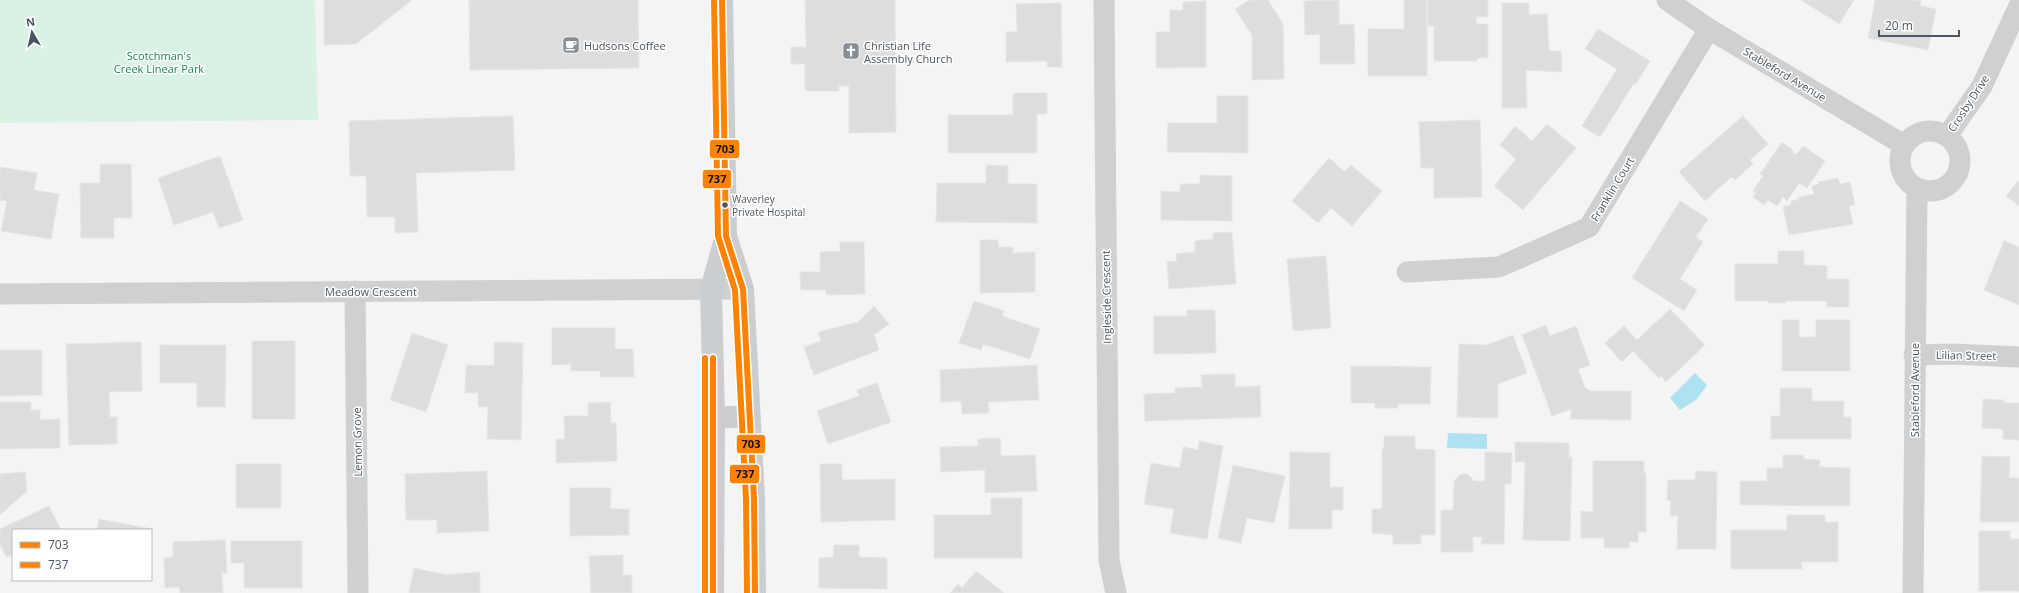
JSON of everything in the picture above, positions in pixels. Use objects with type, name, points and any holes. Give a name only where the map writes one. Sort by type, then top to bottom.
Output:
[{"type":"main road","points":[[713,593],[714,418],[711,289],[726,236],[722,0]]},
{"type":"main road","points":[[726,236],[743,289],[754,499],[755,593]]},
{"type":"main road","points":[[714,418],[749,416]]},
{"type":"street","name":"Ingleside Crescent","points":[[1104,0],[1109,560],[1116,593]]},
{"type":"street","name":"Stableford Avenue","points":[[1667,0],[1709,29],[1904,145]]},
{"type":"street","name":"Crosby Drive","points":[[1946,136],[1982,86],[2019,6]]},
{"type":"street","name":"Franklin Court","points":[[1407,272],[1499,267],[1589,227],[1709,29]]},
{"type":"street","points":[[1931,131],[1946,136],[1954,142],[1959,152],[1960,162],[1954,179],[1947,186],[1937,190],[1927,191],[1916,188],[1908,182],[1900,163],[1904,145],[1911,138],[1921,132],[1931,131]]},
{"type":"street","name":"Stableford Avenue","points":[[1913,593],[1916,188]]},
{"type":"street","name":"Meadow Crescent","points":[[0,294],[743,289]]},
{"type":"street","name":"Lemon Grove","points":[[355,291],[358,593]]},
{"type":"street","name":"Lilian Street","points":[[1914,355],[1953,354],[2019,357]]},
{"type":"green space","name":"Scotchman's Creek Linear Park","points":[[0,0],[315,0],[318,120],[0,123]]},
{"type":"water","points":[[1695,373],[1707,385],[1697,399],[1680,410],[1670,398]]},
{"type":"water","points":[[1448,433],[1487,434],[1487,449],[1447,448]]},
{"type":"building","points":[[324,0],[412,0],[356,44],[324,45]]},
{"type":"building","points":[[469,0],[638,0],[639,68],[470,70]]},
{"type":"building","points":[[805,0],[895,0],[896,132],[849,133],[849,86],[839,86],[839,91],[805,91],[805,64],[791,64],[791,47],[806,47]]},
{"type":"building","points":[[1250,0],[1268,0],[1283,24],[1284,79],[1252,80],[1252,35],[1235,9]]},
{"type":"building","points":[[1339,0],[1339,25],[1354,24],[1355,64],[1320,64],[1320,34],[1305,35],[1304,1]]},
{"type":"building","points":[[1404,0],[1427,0],[1427,76],[1368,76],[1368,29],[1404,29]]},
{"type":"building","points":[[1428,0],[1488,0],[1488,17],[1476,17],[1477,24],[1488,24],[1488,58],[1477,58],[1477,61],[1434,61],[1434,26],[1428,26]]},
{"type":"building","points":[[1801,0],[1854,0],[1839,24]]},
{"type":"building","points":[[1875,0],[1921,1],[1920,6],[1936,9],[1928,50],[1868,38]]},
{"type":"building","points":[[1206,1],[1206,67],[1156,68],[1156,32],[1170,32],[1170,10],[1183,10],[1183,2]]},
{"type":"building","points":[[1061,3],[1062,67],[1047,67],[1047,61],[1006,62],[1006,32],[1017,32],[1016,4]]},
{"type":"building","points":[[1502,3],[1529,3],[1529,15],[1547,14],[1549,51],[1561,51],[1562,72],[1526,70],[1527,108],[1502,108]]},
{"type":"building","points":[[1598,29],[1650,61],[1636,84],[1634,83],[1600,137],[1582,126],[1617,69],[1585,49]]},
{"type":"building","points":[[1013,93],[1047,93],[1047,114],[1037,114],[1037,153],[948,153],[948,115],[1013,115]]},
{"type":"building","points":[[1217,96],[1248,96],[1248,153],[1167,152],[1168,123],[1217,123]]},
{"type":"building","points":[[513,116],[515,170],[416,173],[418,232],[395,233],[395,217],[367,217],[366,176],[350,176],[349,121]]},
{"type":"building","points":[[1743,116],[1768,144],[1750,160],[1753,164],[1735,180],[1731,177],[1705,201],[1679,172]]},
{"type":"building","points":[[1480,120],[1482,197],[1434,198],[1434,168],[1421,168],[1419,122]]},
{"type":"building","points":[[1547,124],[1576,148],[1523,210],[1494,186],[1516,159],[1500,145],[1515,126],[1532,141]]},
{"type":"building","points":[[1782,142],[1793,150],[1792,152],[1796,155],[1803,146],[1825,161],[1807,188],[1799,183],[1787,201],[1783,197],[1777,206],[1768,200],[1764,205],[1753,197],[1756,193],[1753,191],[1763,176],[1760,174]]},
{"type":"building","points":[[220,156],[243,220],[219,228],[213,212],[174,225],[158,178]]},
{"type":"building","points":[[1329,158],[1345,172],[1351,165],[1382,191],[1352,226],[1331,208],[1318,223],[1292,201]]},
{"type":"building","points":[[100,164],[131,164],[132,218],[114,218],[114,238],[81,238],[80,183],[100,183]]},
{"type":"building","points":[[986,165],[1008,166],[1008,184],[1037,184],[1037,223],[936,222],[937,183],[986,183]]},
{"type":"building","points":[[0,167],[37,173],[34,190],[59,194],[51,239],[1,231],[7,201],[0,200]]},
{"type":"building","points":[[1200,175],[1232,176],[1232,221],[1161,220],[1161,191],[1180,192],[1180,184],[1200,184]]},
{"type":"building","points":[[1838,178],[1840,184],[1850,182],[1855,205],[1849,206],[1853,224],[1789,235],[1783,207],[1791,205],[1791,201],[1797,200],[1799,197],[1814,194],[1812,186],[1819,184],[1818,182]]},
{"type":"building","points":[[2019,180],[2019,206],[2006,196]]},
{"type":"building","points":[[1680,201],[1708,219],[1696,237],[1703,242],[1680,279],[1697,290],[1684,311],[1632,278]]},
{"type":"building","points":[[1232,232],[1236,284],[1169,289],[1167,262],[1177,261],[1176,254],[1195,252],[1195,241],[1213,239],[1213,233]]},
{"type":"building","points":[[980,240],[998,240],[999,247],[1013,247],[1013,253],[1035,252],[1035,292],[980,293]]},
{"type":"building","points":[[2004,241],[2019,247],[2019,305],[1984,290]]},
{"type":"building","points":[[840,242],[864,242],[865,294],[826,295],[826,290],[801,290],[800,272],[820,272],[820,252],[840,251]]},
{"type":"building","points":[[1778,251],[1804,251],[1804,265],[1827,266],[1827,279],[1849,279],[1849,307],[1827,307],[1827,301],[1786,301],[1786,303],[1768,303],[1768,301],[1735,301],[1735,264],[1778,264]]},
{"type":"building","points":[[1326,256],[1331,328],[1293,331],[1287,259]]},
{"type":"building","points":[[974,301],[1004,311],[1002,316],[1040,329],[1030,359],[983,344],[981,350],[959,343]]},
{"type":"building","points":[[874,306],[889,324],[874,335],[879,350],[814,375],[804,347],[821,341],[818,332],[858,322]]},
{"type":"building","points":[[1670,309],[1705,345],[1666,382],[1661,376],[1659,378],[1633,351],[1622,362],[1605,343],[1624,326],[1637,340]]},
{"type":"building","points":[[1187,310],[1215,310],[1216,353],[1154,354],[1154,316],[1187,316]]},
{"type":"building","points":[[1782,320],[1799,320],[1799,337],[1816,337],[1816,320],[1850,320],[1850,371],[1782,371]]},
{"type":"building","points":[[1546,325],[1550,336],[1576,326],[1590,365],[1578,369],[1585,388],[1591,391],[1631,391],[1631,420],[1571,419],[1571,409],[1552,416],[1522,335]]},
{"type":"building","points":[[552,328],[615,328],[615,349],[633,349],[634,377],[600,377],[600,371],[571,371],[571,364],[552,365]]},
{"type":"building","points":[[412,333],[448,345],[426,412],[390,400]]},
{"type":"building","points":[[1513,335],[1527,373],[1498,384],[1498,418],[1457,417],[1459,344],[1487,345]]},
{"type":"building","points":[[252,341],[295,341],[295,419],[252,419]]},
{"type":"building","points":[[141,342],[142,391],[109,392],[110,417],[117,417],[117,444],[69,445],[66,344]]},
{"type":"building","points":[[494,342],[523,343],[521,440],[487,439],[488,407],[478,407],[478,393],[465,393],[466,365],[494,366]]},
{"type":"building","points":[[160,345],[226,345],[225,407],[197,407],[197,383],[160,383]]},
{"type":"building","points":[[0,350],[42,350],[42,395],[0,396]]},
{"type":"building","points":[[1037,365],[1039,400],[988,402],[989,413],[962,414],[961,401],[941,402],[940,370]]},
{"type":"building","points":[[1351,366],[1431,367],[1430,404],[1398,404],[1398,408],[1375,408],[1375,403],[1351,403]]},
{"type":"building","points":[[1235,374],[1235,387],[1260,386],[1261,417],[1145,421],[1144,394],[1175,393],[1175,388],[1202,387],[1201,375]]},
{"type":"building","points":[[877,383],[891,422],[828,444],[817,411],[859,396],[857,390]]},
{"type":"building","points":[[1780,388],[1812,388],[1812,401],[1844,401],[1843,417],[1851,417],[1851,439],[1771,439],[1771,416],[1780,416]]},
{"type":"building","points":[[1983,399],[2004,400],[2004,403],[2019,403],[2019,440],[2003,439],[2003,429],[1982,428]]},
{"type":"building","points":[[0,402],[31,402],[31,410],[40,410],[40,420],[60,419],[60,448],[0,449]]},
{"type":"building","points":[[610,402],[611,423],[616,423],[617,461],[556,463],[556,439],[565,439],[564,416],[588,416],[588,403]]},
{"type":"building","points":[[1384,436],[1415,436],[1415,449],[1435,450],[1435,535],[1421,535],[1421,544],[1393,544],[1393,535],[1372,533],[1372,509],[1382,509],[1382,449],[1384,449]]},
{"type":"building","points":[[1000,438],[1001,456],[1035,455],[1037,491],[985,493],[985,470],[941,472],[940,447],[978,446],[978,439]]},
{"type":"building","points":[[1199,441],[1223,446],[1207,539],[1170,533],[1174,509],[1144,504],[1151,463],[1180,468],[1183,447],[1198,450]]},
{"type":"building","points":[[1515,442],[1569,443],[1569,457],[1572,457],[1570,541],[1523,540],[1525,462],[1515,462]]},
{"type":"building","points":[[1290,452],[1330,453],[1330,487],[1343,487],[1343,510],[1332,510],[1332,529],[1289,529]]},
{"type":"building","points":[[1485,452],[1512,453],[1511,484],[1505,484],[1504,544],[1481,544],[1482,537],[1473,537],[1473,552],[1441,552],[1441,510],[1453,510],[1454,481],[1461,474],[1468,474],[1474,481],[1485,481]]},
{"type":"building","points":[[1783,455],[1804,455],[1804,459],[1820,460],[1819,467],[1850,468],[1850,506],[1740,505],[1740,481],[1767,481],[1767,468],[1783,468]]},
{"type":"building","points":[[1982,456],[2010,457],[2009,478],[2019,478],[2019,522],[1980,522]]},
{"type":"building","points":[[1593,461],[1644,461],[1644,473],[1646,473],[1646,532],[1638,532],[1638,542],[1629,542],[1629,548],[1604,548],[1604,538],[1581,538],[1581,511],[1593,512]]},
{"type":"building","points":[[236,464],[281,464],[281,508],[236,508]]},
{"type":"building","points":[[820,464],[842,464],[842,480],[895,479],[895,520],[821,522]]},
{"type":"building","points":[[1233,465],[1285,476],[1274,523],[1247,518],[1241,543],[1218,538]]},
{"type":"building","points":[[487,471],[489,531],[437,533],[437,520],[406,520],[405,474]]},
{"type":"building","points":[[1696,471],[1717,472],[1716,549],[1677,549],[1678,516],[1670,516],[1671,501],[1667,500],[1668,480],[1695,480]]},
{"type":"building","points":[[25,472],[27,491],[0,515],[0,474]]},
{"type":"building","points":[[570,488],[611,488],[610,509],[629,509],[629,535],[570,536]]},
{"type":"building","points":[[991,498],[1022,498],[1022,558],[934,558],[934,515],[991,515]]},
{"type":"building","points":[[49,506],[60,529],[12,529],[12,554],[6,557],[0,544],[0,529]]},
{"type":"building","points":[[1787,515],[1825,515],[1825,522],[1838,522],[1838,562],[1801,562],[1802,569],[1731,569],[1731,530],[1787,530]]},
{"type":"building","points":[[99,519],[152,529],[97,529]]},
{"type":"building","points":[[1979,531],[2010,531],[2010,539],[2019,539],[2019,591],[1979,591]]},
{"type":"building","points":[[225,540],[227,573],[222,573],[223,593],[180,593],[179,587],[165,588],[164,558],[173,557],[173,542]]},
{"type":"building","points":[[231,541],[302,541],[302,588],[244,588],[244,563],[231,563]]},
{"type":"building","points":[[834,545],[859,545],[859,557],[887,558],[887,589],[819,588],[819,558],[833,557]]},
{"type":"building","points":[[623,555],[623,575],[632,575],[632,593],[591,593],[589,556]]},
{"type":"building","points":[[414,568],[446,575],[480,572],[480,593],[409,593]]},
{"type":"building","points":[[976,571],[1004,593],[950,593],[958,584],[962,588]]},
{"type":"transit line","name":"737","points":[[714,0],[718,236],[735,290],[746,499],[747,593]]},
{"type":"transit line","name":"703","points":[[722,0],[726,236],[743,289],[754,499],[755,593]]},
{"type":"transit line","name":"737","points":[[705,358],[705,593]]},
{"type":"transit line","name":"703","points":[[713,358],[713,593]]},
{"type":"place","name":"Hudsons Coffee","points":[[571,45]]},
{"type":"place","name":"Christian Life Assembly Church","points":[[851,51]]},
{"type":"place","name":"Waverley Private Hospital","points":[[725,205]]}]
